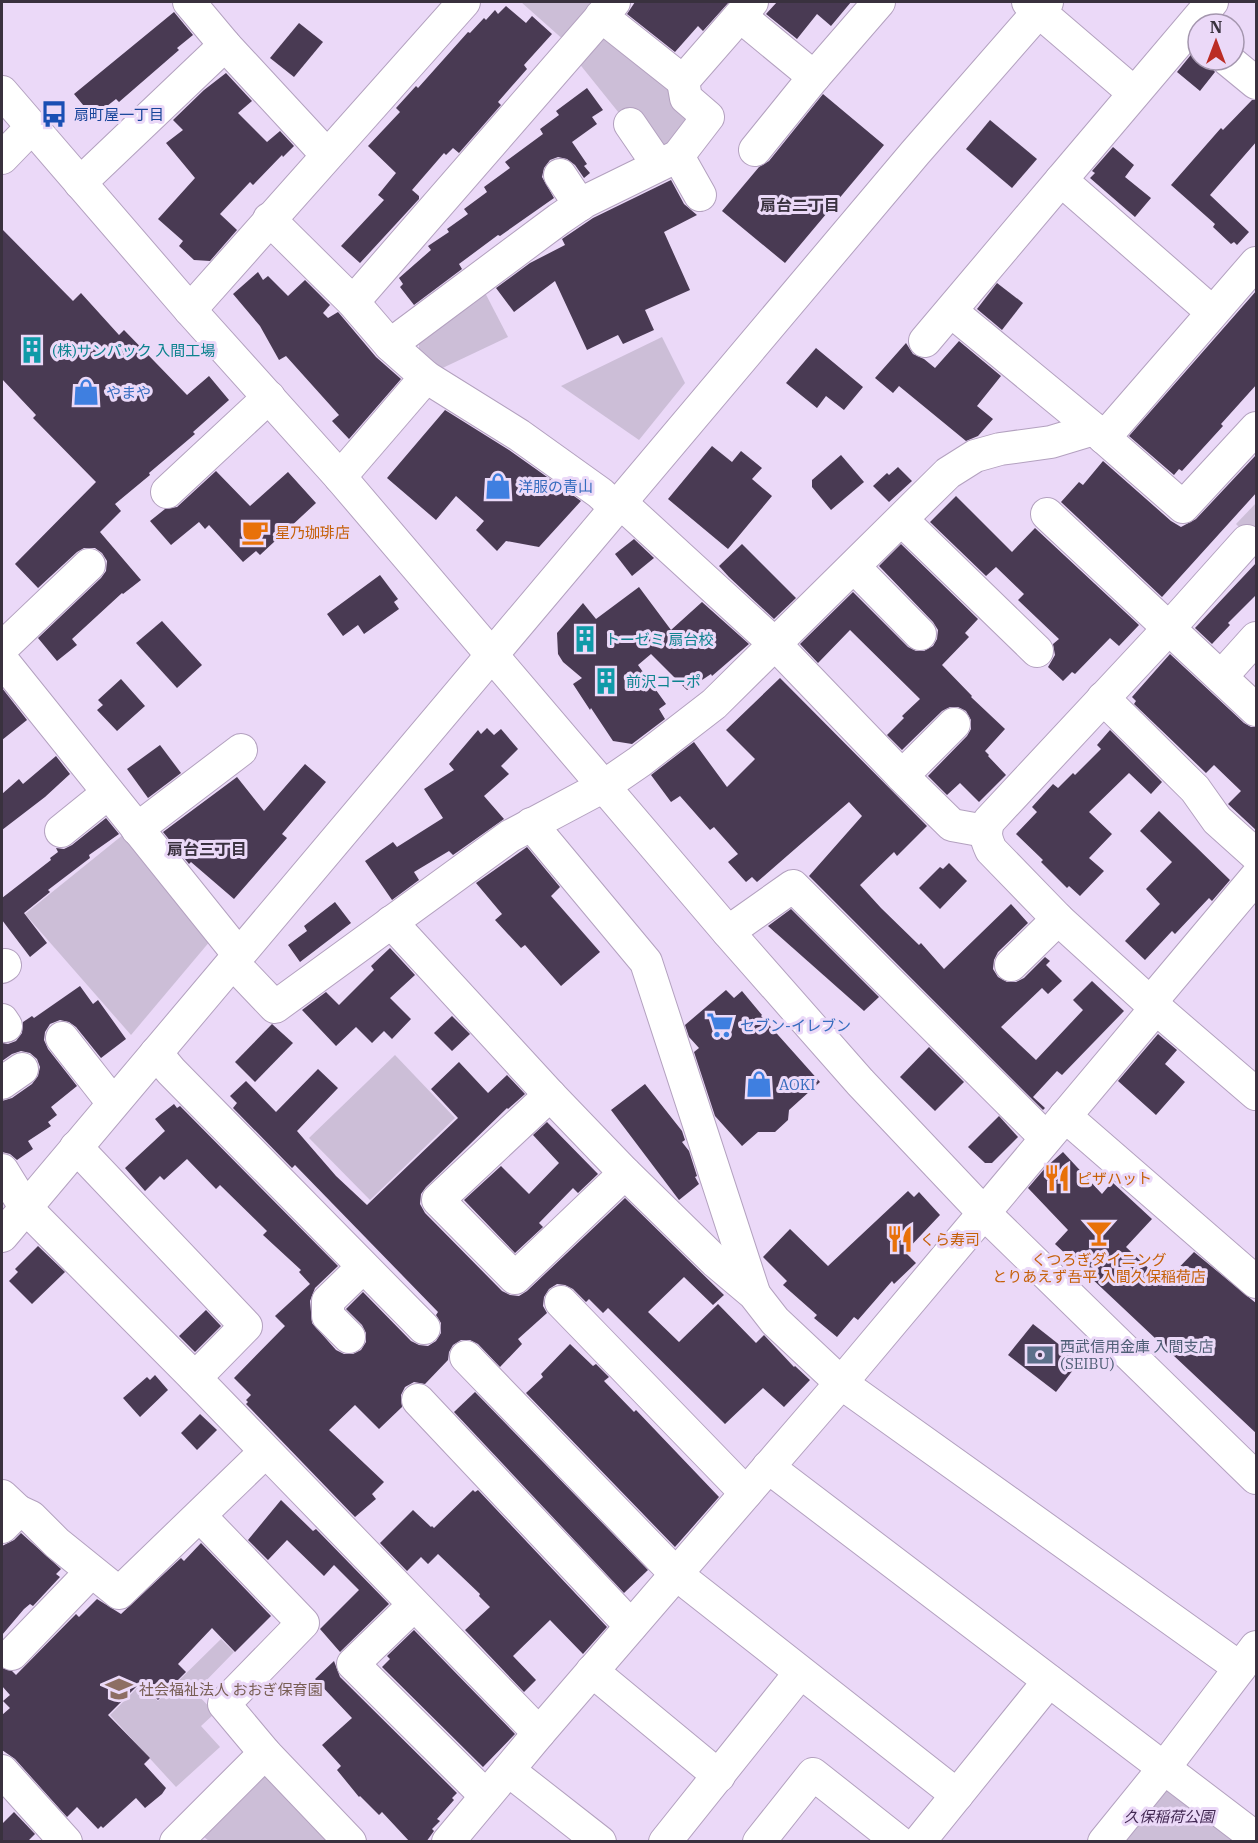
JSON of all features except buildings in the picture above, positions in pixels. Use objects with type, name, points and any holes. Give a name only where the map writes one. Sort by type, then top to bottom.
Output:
[{"type":"street","points":[[189,2],[225,45],[326,154]]},
{"type":"street","points":[[190,310],[326,154],[464,2]]},
{"type":"street","points":[[755,150],[879,2]]},
{"type":"street","points":[[2,1236],[1038,5],[1134,93]]},
{"type":"street","points":[[353,302],[607,9],[682,81],[686,98],[708,117],[668,160],[580,205],[390,345]]},
{"type":"street","points":[[682,81],[746,9],[814,77]]},
{"type":"street","points":[[925,341],[952,312],[1134,93],[1186,40]]},
{"type":"street","points":[[80,183],[225,45]]},
{"type":"street","points":[[1243,72],[1257,83]]},
{"type":"street","points":[[2,92],[190,310],[340,477],[728,932],[861,1082],[983,1212],[1257,1478]]},
{"type":"street","points":[[630,124],[700,195]]},
{"type":"street","points":[[2,158],[32,127]]},
{"type":"street","points":[[560,175],[580,205]]},
{"type":"street","points":[[1061,180],[1212,312]]},
{"type":"street","points":[[269,219],[353,302],[390,345],[426,377],[519,435],[618,506],[775,644],[952,825],[985,831]]},
{"type":"street","points":[[2,660],[275,1007],[510,836],[604,786],[692,723],[948,473],[975,456],[1000,449],[1099,433],[1257,263]]},
{"type":"street","points":[[952,312],[1099,433],[1183,507],[1257,428]]},
{"type":"street","points":[[340,477],[426,377]]},
{"type":"street","points":[[167,492],[269,397]]},
{"type":"street","points":[[1047,514],[1257,710]]},
{"type":"street","points":[[902,520],[1036,651]]},
{"type":"street","points":[[1247,541],[989,821],[985,831],[991,850],[1058,919],[1153,1005],[1257,1094]]},
{"type":"street","points":[[2,648],[89,565]]},
{"type":"street","points":[[854,567],[920,634]]},
{"type":"street","points":[[1221,677],[1257,639]]},
{"type":"street","points":[[1103,698],[1195,789],[1217,820],[1257,855]]},
{"type":"street","points":[[902,776],[954,724]]},
{"type":"street","points":[[137,829],[241,750]]},
{"type":"street","points":[[61,831],[108,793]]},
{"type":"street","points":[[531,824],[646,962],[754,1294]]},
{"type":"street","points":[[448,1842],[592,1671],[841,1383],[1055,1127],[1257,877]]},
{"type":"street","points":[[728,932],[793,886],[1055,1127],[1257,1282]]},
{"type":"street","points":[[1011,964],[1058,919]]},
{"type":"street","points":[[391,922],[549,1095],[625,1173],[716,1262],[754,1294],[775,1321],[841,1383],[1248,1658],[1104,1842]]},
{"type":"street","points":[[62,1038],[114,1103]]},
{"type":"street","points":[[156,1053],[423,1328]]},
{"type":"street","points":[[549,1095],[438,1200],[515,1278],[625,1173]]},
{"type":"street","points":[[76,1148],[246,1326],[195,1378]]},
{"type":"street","points":[[2,1170],[25,1207],[195,1378],[539,1733]]},
{"type":"street","points":[[349,1337],[328,1316],[328,1301],[363,1266]]},
{"type":"street","points":[[561,1302],[746,1493]]},
{"type":"street","points":[[466,1357],[676,1574],[957,1795]]},
{"type":"street","points":[[418,1400],[631,1626]]},
{"type":"street","points":[[7,1511],[31,1517],[57,1543],[119,1593],[265,1452]]},
{"type":"street","points":[[768,1467],[1257,1838]]},
{"type":"street","points":[[200,1516],[303,1623],[224,1704],[265,1753],[350,1842]]},
{"type":"street","points":[[12,1654],[92,1572]]},
{"type":"street","points":[[414,1605],[353,1664],[486,1796]]},
{"type":"street","points":[[592,1671],[719,1776]]},
{"type":"street","points":[[665,1842],[800,1673]]},
{"type":"street","points":[[919,1842],[1049,1681]]},
{"type":"street","points":[[176,1842],[265,1753]]},
{"type":"street","points":[[508,1770],[600,1842]]},
{"type":"street","points":[[2,1771],[66,1842]]},
{"type":"street","points":[[759,1842],[813,1774],[899,1842]]},
{"type":"green space","points":[[521,2],[592,2],[597,7],[566,42]]},
{"type":"green space","points":[[605,30],[675,85],[698,117],[665,155],[636,109],[623,118],[578,62]]},
{"type":"green space","points":[[481,285],[508,337],[432,373],[419,349],[419,338]]},
{"type":"green space","points":[[662,337],[685,383],[639,440],[561,386]]},
{"type":"green space","points":[[1256,503],[1256,544],[1236,524]]},
{"type":"green space","points":[[129,830],[216,934],[131,1035],[25,914]]},
{"type":"green space","points":[[395,1055],[455,1118],[370,1200],[309,1138]]},
{"type":"green space","points":[[221,1639],[234,1652],[195,1692],[215,1713],[201,1726],[220,1747],[176,1787],[110,1715],[141,1684],[158,1701]]},
{"type":"green space","points":[[273,1771],[338,1841],[209,1841],[199,1833],[260,1772]]},
{"type":"green space","name":"久保稲荷公園","points":[[1165,1780],[1246,1842],[1115,1842]]},
{"type":"place","name":"扇町屋一丁目","points":[[54,114]]},
{"type":"place","name":"(株)サンパック 入間工場","points":[[32,350]]},
{"type":"place","name":"やまや","points":[[86,392]]},
{"type":"place","name":"洋服の青山","points":[[498,486]]},
{"type":"place","name":"星乃珈琲店","points":[[255,532]]},
{"type":"place","name":"トーゼミ 扇台校","points":[[585,639]]},
{"type":"place","name":"前沢コーポ","points":[[606,681]]},
{"type":"place","name":"セブン-イレブン","points":[[720,1025]]},
{"type":"place","name":"AOKI","points":[[759,1084]]},
{"type":"place","name":"ピザハット","points":[[1057,1178]]},
{"type":"place","name":"くつろぎダイニング とりあえず吾平 入間久保稲荷店","points":[[1099,1233]]},
{"type":"place","name":"くら寿司","points":[[900,1239]]},
{"type":"place","name":"西武信用金庫 入間支店 (SEIBU)","points":[[1040,1355]]},
{"type":"place","name":"社会福祉法人 おおぎ保育園","points":[[119,1689]]},
{"type":"district","name":"扇台二丁目","points":[[800,205]]},
{"type":"district","name":"扇台三丁目","points":[[207,849]]}]
